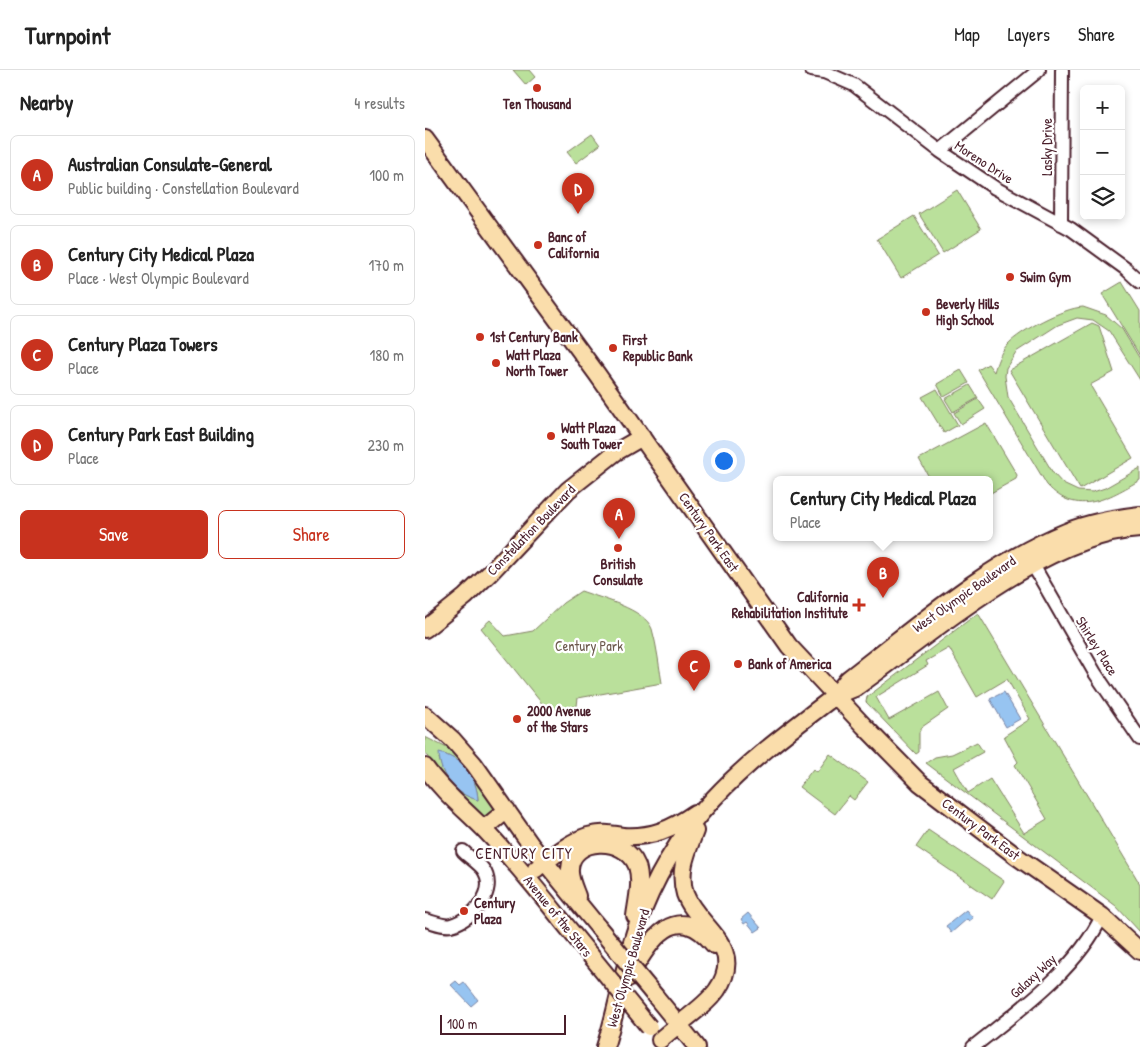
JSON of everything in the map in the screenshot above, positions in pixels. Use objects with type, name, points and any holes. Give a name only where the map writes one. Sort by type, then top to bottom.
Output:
[{"type":"main road","name":"Century Park East","points":[[425,139],[642,436],[771,622],[835,696],[927,788],[1016,856],[1102,916],[1140,951]]},
{"type":"main road","name":"Constellation Boulevard","points":[[425,629],[465,597],[491,572],[568,490],[616,452],[642,436]]},
{"type":"main road","name":"West Olympic Boulevard","points":[[605,1047],[633,940],[660,875],[679,842],[706,806],[749,762],[835,696],[848,679],[963,592],[1027,551],[1065,532],[1089,524],[1140,515]]},
{"type":"main road","name":"West Olympic Boulevard","points":[[835,696],[855,688],[980,597],[1033,564],[1076,544],[1112,533],[1140,529]]},
{"type":"main road","name":"Avenue of the Stars","points":[[428,722],[469,758],[548,866],[697,1047]]},
{"type":"main road","name":"Avenue of the Stars","points":[[425,766],[448,796],[484,829],[529,881],[657,1036]]},
{"type":"main road","points":[[529,881],[548,866],[566,847],[588,836],[599,833],[651,835],[681,823],[706,806]]},
{"type":"main road","points":[[674,1019],[705,1003],[716,991],[723,979],[725,958],[719,940],[685,894],[682,874],[685,855],[706,806]]},
{"type":"main road","points":[[484,829],[507,810]]},
{"type":"main road","points":[[548,866],[585,848],[605,843],[625,850],[636,865],[639,880],[633,940]]},
{"type":"main road","points":[[580,905],[570,869],[571,862],[585,848]]},
{"type":"main road","points":[[619,993],[659,932],[680,926],[699,930],[714,945],[716,952],[714,975],[703,989],[657,1036]]},
{"type":"street","name":"Moreno Drive","points":[[811,70],[825,71],[854,85],[940,151],[995,188],[1061,224],[1098,248],[1140,282]]},
{"type":"street","points":[[940,151],[1039,70]]},
{"type":"street","name":"Lasky Drive","points":[[1061,224],[1062,70]]},
{"type":"street","name":"Shirley Place","points":[[1033,564],[1091,665],[1140,740]]},
{"type":"street","points":[[425,920],[448,926],[453,925],[471,914],[483,902],[487,891],[485,874],[463,851]]},
{"type":"street","name":"Galaxy Way","points":[[973,1047],[1006,1021],[1062,971],[1094,934],[1102,916]]},
{"type":"green space","points":[[513,70],[529,70],[535,77],[526,85]]},
{"type":"green space","points":[[592,134],[600,145],[576,163],[567,152]]},
{"type":"green space","points":[[957,190],[981,229],[943,253],[919,214]]},
{"type":"green space","points":[[914,216],[938,255],[901,278],[877,239]]},
{"type":"green space","points":[[1122,282],[1140,311],[1140,356],[1102,294]]},
{"type":"green space","points":[[1083,307],[1106,315],[1122,329],[1140,359],[1140,380],[1109,331],[1093,320],[1077,318],[1058,325],[1016,352],[1006,368],[1005,376],[1008,397],[1053,473],[1063,484],[1078,491],[1093,492],[1105,488],[1140,468],[1140,480],[1105,498],[1081,503],[1070,501],[1058,495],[1047,485],[978,370],[988,364],[994,372],[999,358],[1013,339],[1043,321],[1065,311]]},
{"type":"green space","points":[[1092,323],[1099,326],[1114,372],[1090,385],[1133,458],[1080,489],[1009,370]]},
{"type":"green space","points":[[961,370],[969,383],[944,397],[937,384]]},
{"type":"green space","points":[[970,385],[978,398],[953,412],[945,399]]},
{"type":"green space","points":[[937,389],[958,425],[944,433],[922,397]]},
{"type":"green space","points":[[978,399],[985,409],[961,424],[954,413]]},
{"type":"green space","points":[[986,423],[1017,475],[1016,479],[993,492],[993,476],[928,476],[919,459]]},
{"type":"green space","name":"Century Park","points":[[581,591],[621,605],[648,622],[652,629],[657,649],[662,683],[578,698],[577,706],[548,711],[481,628],[490,620],[505,636],[533,631],[563,603]]},
{"type":"green space","points":[[978,613],[1140,884],[1140,932],[1116,906],[926,763],[935,757],[952,754],[977,742],[983,752],[954,768],[968,793],[990,779],[1024,833],[1047,819],[1015,765],[1018,762],[1004,736],[1030,719],[1007,679],[977,697],[949,648],[926,661],[928,665],[876,697],[889,720],[939,692],[948,709],[922,727],[919,732],[919,752],[916,754],[866,702],[867,697]]},
{"type":"green space","points":[[425,737],[447,748],[463,762],[498,810],[485,818],[457,795],[425,753]],"holes":[[[444,754],[458,761],[472,778],[478,800],[458,790],[444,773],[439,758]]]},
{"type":"green space","points":[[830,754],[868,782],[854,800],[849,796],[835,814],[799,787],[813,769],[817,772]]},
{"type":"green space","points":[[928,830],[1004,881],[992,899],[916,847]]},
{"type":"water","points":[[1004,692],[1020,719],[1006,727],[990,699]]},
{"type":"water","points":[[439,753],[455,759],[467,770],[475,784],[478,800],[462,794],[450,783],[442,770]]},
{"type":"water","points":[[966,910],[973,918],[969,921],[967,919],[951,933],[946,926]]},
{"type":"water","points":[[748,913],[761,928],[755,932],[747,922],[744,924],[741,919]]},
{"type":"water","points":[[456,981],[460,985],[464,982],[478,1000],[471,1006],[451,985]]},
{"type":"place","name":"Ten Thousand","points":[[537,88]]},
{"type":"place","name":"Century Park East Building","points":[[578,214]]},
{"type":"place","name":"Banc of California","points":[[538,245]]},
{"type":"place","name":"Swim Gym","points":[[1010,277]]},
{"type":"place","name":"Beverly Hills High School","points":[[926,312]]},
{"type":"place","name":"1st Century Bank","points":[[480,337]]},
{"type":"place","name":"First Republic Bank","points":[[613,348]]},
{"type":"place","name":"Watt Plaza North Tower","points":[[496,363]]},
{"type":"place","name":"Watt Plaza South Tower","points":[[551,436]]},
{"type":"place","name":"Australian Consulate-General","points":[[619,539]]},
{"type":"place","name":"British Consulate","points":[[618,548]]},
{"type":"place","name":"Century City Medical Plaza","points":[[883,598]]},
{"type":"place","name":"California Rehabilitation Institute","points":[[859,605]]},
{"type":"place","name":"Bank of America","points":[[738,664]]},
{"type":"place","name":"Century Plaza Towers","points":[[694,691]]},
{"type":"place","name":"2000 Avenue of the Stars","points":[[517,719]]},
{"type":"place","name":"Century Plaza","points":[[464,911]]},
{"type":"district","name":"CENTURY CITY","points":[[524,853]]}]
